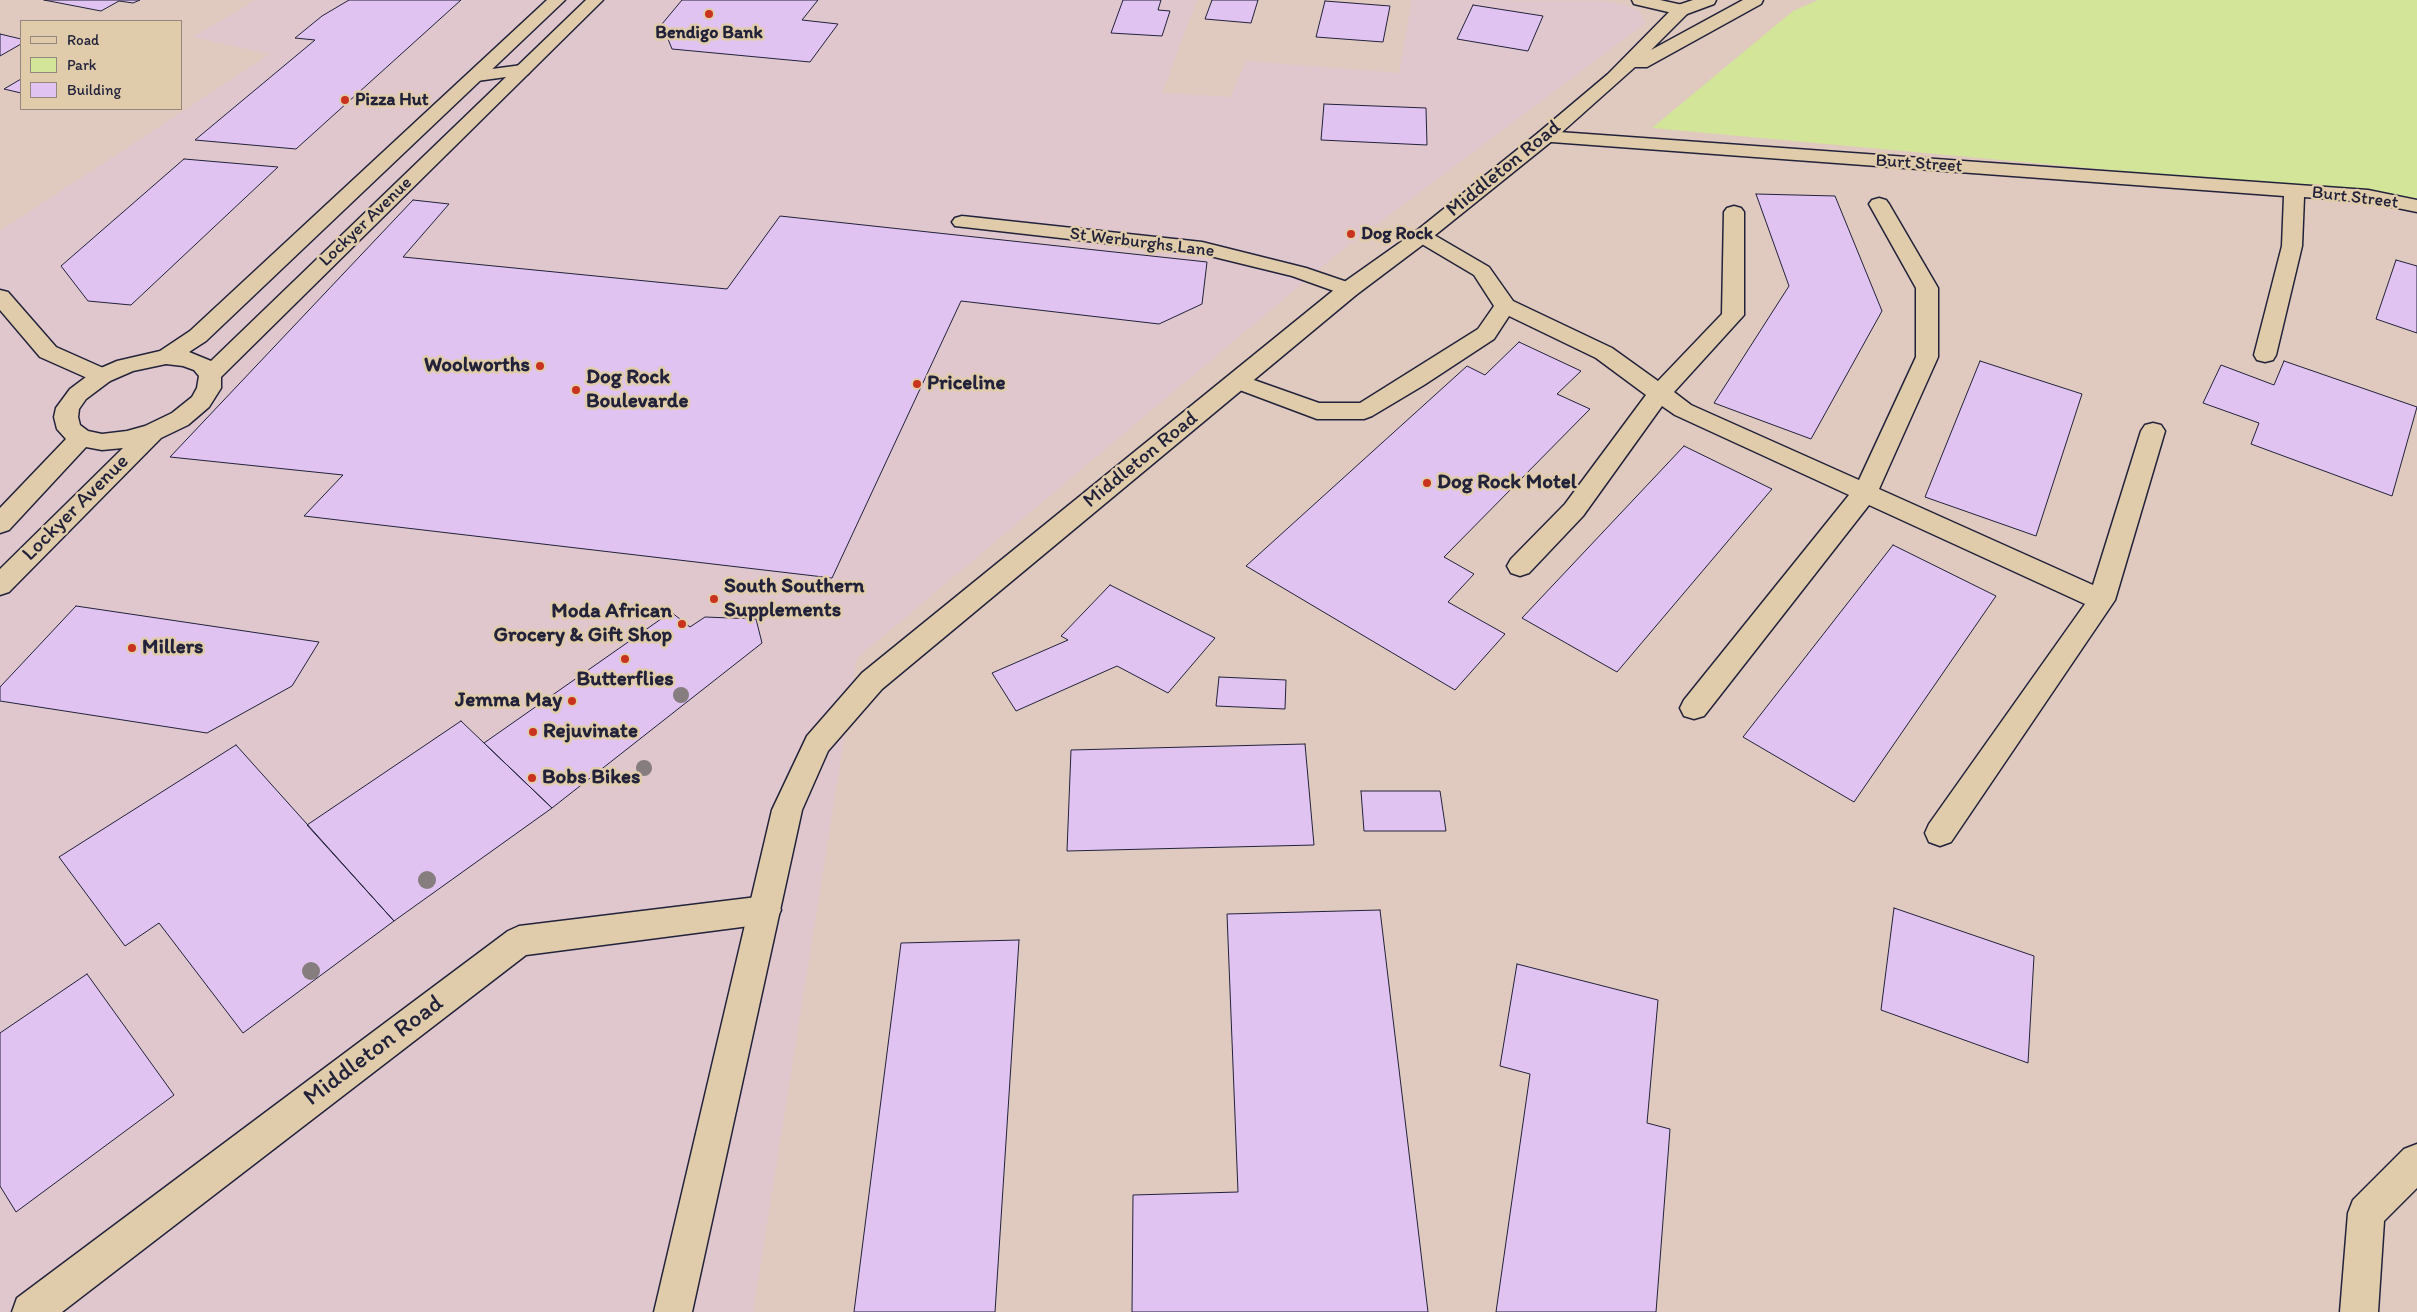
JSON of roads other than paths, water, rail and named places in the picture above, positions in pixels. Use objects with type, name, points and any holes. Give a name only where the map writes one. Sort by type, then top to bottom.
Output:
[{"type":"main road","name":"Lockyer Avenue","points":[[166,357],[198,336],[557,0]]},
{"type":"main road","name":"Lockyer Avenue","points":[[210,375],[594,0]]},
{"type":"main road","points":[[1640,0],[1681,10]]},
{"type":"main road","name":"Middleton Road","points":[[673,1312],[787,810],[817,744],[872,681],[1348,290],[1422,236],[1545,137],[1614,78],[1681,10],[1708,0]]},
{"type":"main road","name":"Middleton Road","points":[[1614,78],[1755,0]]},
{"type":"main road","points":[[477,76],[522,70]]},
{"type":"main road","name":"Burt Street","points":[[1545,137],[2368,196],[2417,206]]},
{"type":"main road","name":"Burt Street","points":[[2265,355],[2292,246],[2294,191]]},
{"type":"main road","points":[[1694,708],[1865,493],[1927,357],[1927,288],[1879,204]]},
{"type":"main road","points":[[1520,566],[1574,510],[1660,393],[1732,315],[1734,212]]},
{"type":"main road","name":"St Werburghs Lane","points":[[962,222],[1202,248],[1299,272],[1348,290]]},
{"type":"main road","points":[[1422,236],[1482,271],[1505,306],[1604,352],[1683,410],[2102,600]]},
{"type":"main road","points":[[0,297],[48,352],[102,376]]},
{"type":"main road","points":[[1237,381],[1317,411],[1364,411],[1416,380],[1486,334],[1505,306]]},
{"type":"main road","points":[[166,357],[187,359],[202,365],[210,375],[209,388],[201,402],[180,419],[153,432],[127,439],[102,442],[82,438],[69,429],[66,417],[68,408],[78,394],[102,376],[125,366],[166,357]]},
{"type":"main road","points":[[1940,833],[2102,600],[2153,431]]},
{"type":"main road","name":"Lockyer Avenue","points":[[0,584],[153,432]]},
{"type":"main road","name":"Lockyer Avenue","points":[[0,524],[82,438]]},
{"type":"main road","name":"Middleton Road","points":[[31,1312],[519,941],[765,910]]},
{"type":"main road","points":[[2359,1312],[2366,1213],[2417,1162]]},
{"type":"place","name":"Bendigo Bank","points":[[709,14]]},
{"type":"place","name":"Pizza Hut","points":[[345,100]]},
{"type":"place","name":"Dog Rock","points":[[1351,234]]},
{"type":"place","name":"Woolworths","points":[[540,366]]},
{"type":"place","name":"Priceline","points":[[917,384]]},
{"type":"place","name":"Dog Rock Boulevarde","points":[[576,390]]},
{"type":"place","name":"Dog Rock Motel","points":[[1427,483]]},
{"type":"place","name":"South Southern Supplements","points":[[714,599]]},
{"type":"place","name":"Moda African Grocery & Gift Shop","points":[[682,624]]},
{"type":"place","name":"Millers","points":[[132,648]]},
{"type":"place","name":"Butterflies","points":[[625,659]]},
{"type":"place","name":"Jemma May","points":[[572,701]]},
{"type":"place","name":"Rejuvinate","points":[[533,732]]},
{"type":"place","name":"Bobs Bikes","points":[[532,778]]}]
